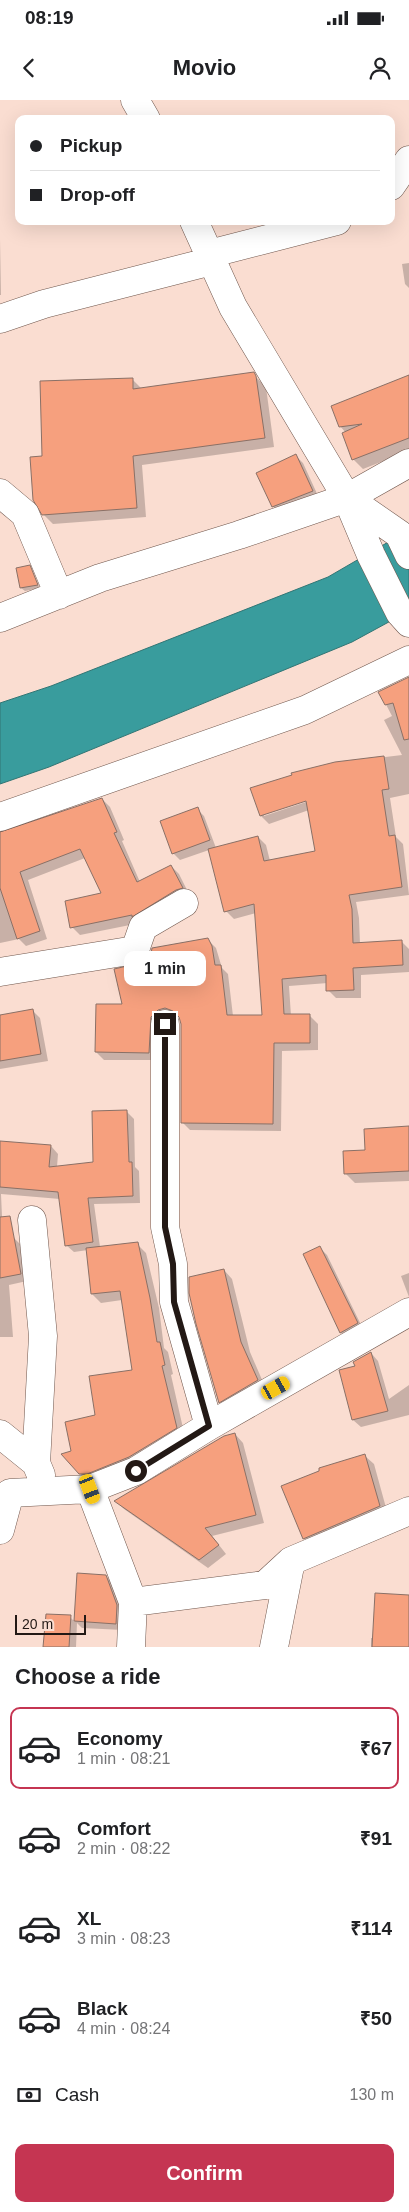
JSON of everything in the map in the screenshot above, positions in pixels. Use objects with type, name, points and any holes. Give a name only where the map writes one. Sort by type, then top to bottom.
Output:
[{"type":"street","points":[[135,100],[144,115]]},
{"type":"street","points":[[395,180],[409,160]]},
{"type":"street","points":[[196,225],[233,307],[347,498],[371,555],[404,618]]},
{"type":"street","points":[[0,320],[44,304],[323,225]]},
{"type":"street","points":[[0,618],[100,578],[239,535],[347,498],[409,463]]},
{"type":"street","points":[[0,493],[25,514],[59,595]]},
{"type":"street","points":[[347,498],[404,545]]},
{"type":"street","points":[[0,817],[304,710],[409,660]]},
{"type":"street","points":[[0,972],[135,950],[143,927],[184,903]]},
{"type":"street","points":[[165,1024],[165,1227],[173,1264],[174,1302],[209,1426]]},
{"type":"street","points":[[32,1220],[43,1336],[36,1463],[47,1492]]},
{"type":"street","points":[[0,1530],[10,1493],[90,1489],[136,1471],[209,1426],[409,1312]]},
{"type":"street","points":[[0,1434],[36,1463]]},
{"type":"street","points":[[90,1489],[133,1602],[131,1647]]},
{"type":"street","points":[[133,1602],[265,1585],[291,1561],[409,1511]]},
{"type":"street","points":[[274,1647],[291,1561]]},
{"type":"water","points":[[409,530],[409,611],[352,642],[49,767],[0,784],[0,703],[51,686],[328,577]]},
{"type":"building","points":[[254,372],[265,438],[133,456],[137,508],[42,515],[33,500],[30,457],[42,456],[40,381],[133,378],[133,389]]},
{"type":"building","points":[[409,375],[409,438],[352,460],[342,433],[362,424],[339,427],[331,406]]},
{"type":"building","points":[[296,454],[313,491],[272,507],[256,473]]},
{"type":"building","points":[[30,565],[38,585],[20,588],[16,568]]},
{"type":"building","points":[[409,677],[409,739],[404,740],[393,703],[385,705],[378,692]]},
{"type":"building","points":[[384,756],[389,789],[382,790],[389,836],[395,835],[402,887],[349,895],[352,909],[353,943],[402,940],[403,965],[353,968],[354,990],[326,991],[326,975],[282,979],[284,1014],[310,1014],[310,1043],[274,1043],[273,1124],[181,1123],[181,1024],[179,1017],[173,1011],[165,1008],[158,1010],[151,1017],[149,1053],[95,1052],[96,1004],[122,1004],[114,969],[145,962],[151,954],[152,948],[208,938],[212,946],[215,965],[221,965],[227,1015],[262,1015],[254,904],[224,912],[208,849],[258,836],[264,861],[315,851],[306,801],[260,816],[250,788],[292,775],[291,773],[335,762]]},
{"type":"building","points":[[102,798],[117,832],[114,833],[137,882],[171,865],[183,888],[176,890],[132,917],[132,915],[70,928],[65,901],[101,893],[80,849],[20,872],[40,931],[17,939],[0,888],[0,832]]},
{"type":"building","points":[[198,807],[210,840],[172,854],[160,821]]},
{"type":"building","points":[[33,1009],[41,1054],[0,1061],[0,1015]]},
{"type":"building","points":[[127,1110],[129,1162],[132,1162],[133,1196],[88,1198],[93,1242],[65,1246],[58,1192],[0,1187],[0,1141],[51,1145],[49,1167],[93,1162],[92,1111]]},
{"type":"building","points":[[409,1126],[409,1171],[344,1174],[343,1151],[365,1150],[364,1129]]},
{"type":"building","points":[[10,1216],[21,1274],[0,1278],[0,1217]]},
{"type":"building","points":[[138,1242],[157,1342],[160,1342],[165,1365],[162,1366],[177,1428],[129,1457],[87,1474],[79,1474],[61,1454],[71,1451],[65,1422],[95,1415],[89,1376],[132,1370],[120,1291],[91,1294],[86,1248]]},
{"type":"building","points":[[320,1246],[358,1323],[340,1333],[303,1254]]},
{"type":"building","points":[[224,1269],[241,1342],[258,1380],[219,1403],[196,1324],[189,1293],[189,1277]]},
{"type":"building","points":[[371,1352],[388,1411],[352,1420],[339,1370],[355,1366],[353,1362]]},
{"type":"building","points":[[235,1433],[256,1515],[205,1528],[219,1545],[199,1560],[114,1501],[224,1436]]},
{"type":"building","points":[[365,1454],[380,1506],[303,1539],[281,1486],[319,1471],[319,1468]]},
{"type":"building","points":[[77,1573],[106,1575],[117,1605],[116,1624],[74,1621]]},
{"type":"building","points":[[375,1593],[409,1595],[409,1647],[372,1647]]},
{"type":"building","points":[[46,1614],[71,1615],[69,1647],[43,1647]]},
{"type":"route","points":[[136,1471],[209,1426],[174,1302],[173,1264],[165,1227],[165,1024]]}]
